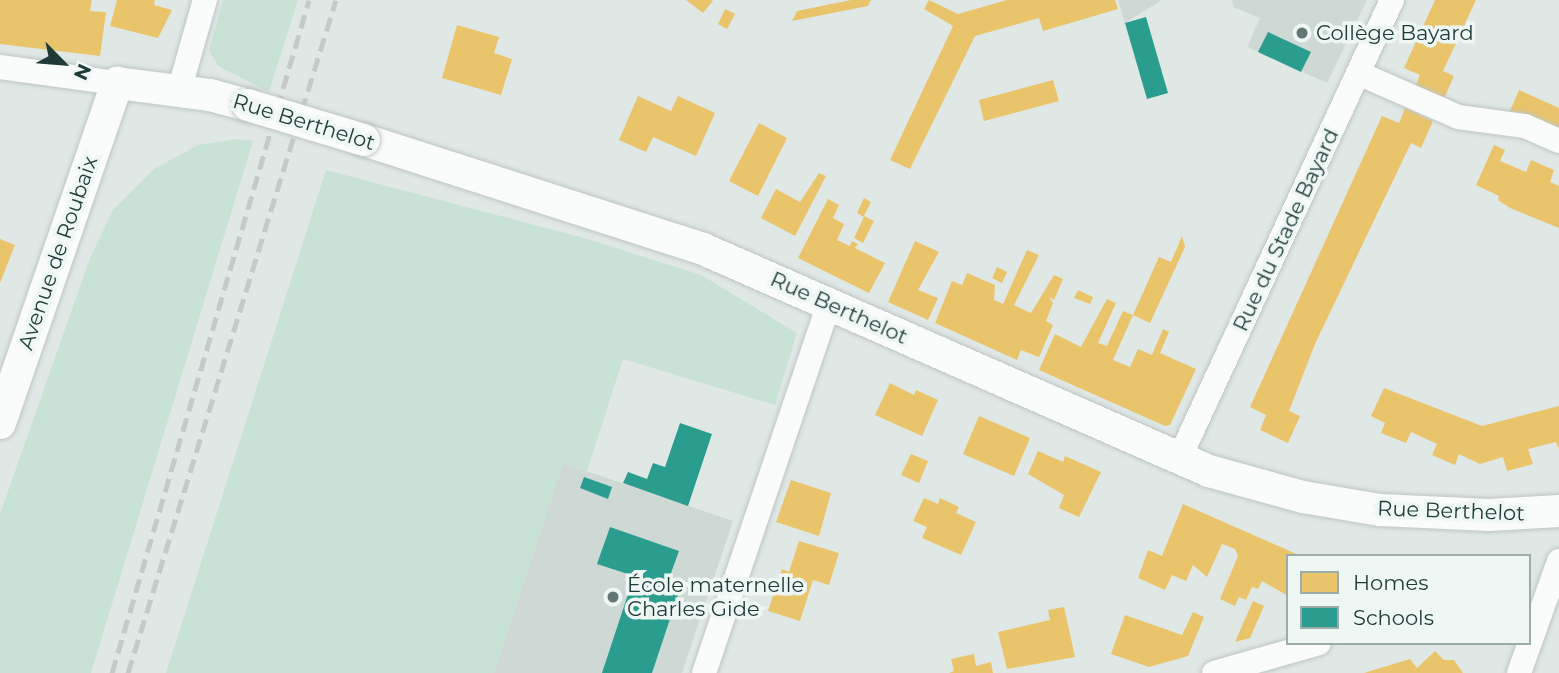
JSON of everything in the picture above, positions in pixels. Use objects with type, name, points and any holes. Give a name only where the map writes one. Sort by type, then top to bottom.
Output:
[{"type":"street","points":[[179,91],[205,0]]},
{"type":"street","name":"Rue du Stade Bayard","points":[[1179,459],[1392,0]]},
{"type":"street","points":[[0,67],[117,83]]},
{"type":"street","points":[[1358,73],[1458,117],[1525,126],[1559,141]]},
{"type":"street","name":"Rue Berthelot","points":[[117,83],[179,91],[248,105],[703,249],[1179,459],[1276,490],[1380,510],[1489,515],[1559,511]]},
{"type":"street","name":"Avenue de Roubaix","points":[[0,424],[117,83]]},
{"type":"street","points":[[704,673],[830,304]]},
{"type":"street","points":[[1531,632],[1547,577]]},
{"type":"street","points":[[1214,673],[1312,645]]},
{"type":"street","points":[[1519,673],[1527,645]]},
{"type":"shaded area","points":[[1118,0],[1162,0],[1125,23]]},
{"type":"shaded area","name":"Collège Bayard","points":[[1232,0],[1367,0],[1327,83],[1247,47],[1260,18],[1233,7]]},
{"type":"shaded area","name":"École maternelle Charles Gide","points":[[563,463],[733,521],[682,673],[494,673]]},
{"type":"green space","points":[[223,0],[298,0],[269,92],[218,66],[209,50]]},
{"type":"green space","points":[[237,139],[253,141],[91,673],[0,673],[0,514],[90,258],[113,210],[154,169],[198,145]]},
{"type":"green space","points":[[326,170],[584,238],[701,275],[797,333],[775,405],[623,359],[587,471],[563,463],[494,673],[166,673]]},
{"type":"building: Homes","points":[[0,0],[92,0],[90,11],[106,12],[100,56],[0,44]]},
{"type":"building: Homes","points":[[117,0],[155,0],[154,5],[172,10],[158,38],[110,26]]},
{"type":"building: Homes","points":[[686,0],[711,0],[713,1],[703,13]]},
{"type":"building: Homes","points":[[851,0],[871,0],[868,6],[792,21],[797,11]]},
{"type":"building: Homes","points":[[929,0],[958,14],[1007,0],[1115,0],[1118,9],[1043,31],[1039,18],[975,36],[910,169],[890,160],[953,26],[924,9]]},
{"type":"building: Homes","points":[[1435,0],[1476,0],[1443,71],[1454,76],[1442,103],[1414,90],[1420,75],[1404,68]]},
{"type":"building: Homes","points":[[725,9],[735,14],[727,29],[718,24]]},
{"type":"building: Homes","points":[[457,25],[499,37],[494,53],[512,59],[501,95],[442,78]]},
{"type":"building: Homes","points":[[1053,80],[1059,101],[984,121],[979,100]]},
{"type":"building: Homes","points":[[1519,90],[1559,108],[1559,133],[1510,111]]},
{"type":"building: Homes","points":[[638,96],[671,111],[678,96],[715,113],[696,156],[653,137],[646,152],[619,140]]},
{"type":"building: Homes","points":[[1405,108],[1433,121],[1421,148],[1411,143],[1315,344],[1289,411],[1300,416],[1288,443],[1260,430],[1266,415],[1250,407],[1382,116],[1399,123]]},
{"type":"building: Homes","points":[[759,123],[787,138],[758,196],[729,181]]},
{"type":"building: Homes","points":[[1494,145],[1505,150],[1500,161],[1526,172],[1531,160],[1554,170],[1550,182],[1559,186],[1559,228],[1510,208],[1498,200],[1499,196],[1476,185]]},
{"type":"building: Homes","points":[[819,173],[826,176],[795,236],[761,218],[776,189],[800,202]]},
{"type":"building: Homes","points":[[864,198],[871,202],[864,216],[874,221],[863,243],[854,238],[864,217],[857,213]]},
{"type":"building: Homes","points":[[828,199],[839,205],[833,218],[844,224],[837,240],[850,246],[852,241],[858,244],[855,248],[885,263],[869,293],[798,258]]},
{"type":"building: Homes","points":[[1182,236],[1185,247],[1150,323],[1133,315],[1159,257],[1171,262]]},
{"type":"building: Homes","points":[[0,239],[15,245],[0,283]]},
{"type":"building: Homes","points":[[915,241],[939,252],[918,290],[938,298],[928,320],[888,302]]},
{"type":"building: Homes","points":[[1027,250],[1039,255],[1014,305],[1031,313],[1054,275],[1063,279],[1054,300],[1049,297],[1053,303],[1046,321],[1053,325],[1039,357],[1021,350],[1017,360],[935,323],[952,281],[962,285],[967,273],[995,285],[994,300],[1003,304]]},
{"type":"building: Homes","points":[[997,267],[1007,272],[1002,283],[992,278]]},
{"type":"building: Homes","points":[[1078,290],[1093,297],[1090,304],[1074,298]]},
{"type":"building: Homes","points":[[1107,299],[1116,303],[1098,343],[1107,346],[1123,311],[1133,315],[1113,360],[1130,367],[1138,349],[1152,355],[1163,329],[1169,332],[1160,353],[1196,369],[1170,425],[1165,426],[1039,370],[1055,334],[1081,347]]},
{"type":"building: Homes","points":[[890,383],[914,395],[916,390],[938,400],[922,436],[875,415]]},
{"type":"building: Homes","points":[[1384,388],[1482,426],[1559,406],[1559,449],[1556,442],[1528,449],[1533,464],[1507,471],[1503,457],[1480,464],[1459,454],[1455,465],[1432,455],[1437,444],[1411,432],[1406,443],[1381,433],[1385,423],[1371,416]]},
{"type":"building: Homes","points":[[979,416],[1030,438],[1014,476],[963,454]]},
{"type":"building: Homes","points":[[1038,451],[1063,462],[1065,456],[1101,472],[1079,517],[1059,508],[1064,495],[1028,474]]},
{"type":"building: Homes","points":[[911,454],[928,461],[919,483],[901,475]]},
{"type":"building: Homes","points":[[791,480],[831,493],[819,536],[776,522]]},
{"type":"building: Homes","points":[[924,498],[938,504],[940,498],[959,507],[956,513],[976,522],[961,555],[922,538],[927,527],[913,521]]},
{"type":"building: Homes","points":[[1183,504],[1296,554],[1286,554],[1286,595],[1262,581],[1258,589],[1252,587],[1246,600],[1239,597],[1235,606],[1220,599],[1238,556],[1235,549],[1222,544],[1207,577],[1193,565],[1186,581],[1172,575],[1165,590],[1138,578],[1148,550],[1162,556]]},
{"type":"building: Homes","points":[[799,541],[839,553],[829,585],[813,580],[800,621],[768,611],[782,569],[789,572]]},
{"type":"building: Homes","points":[[1253,601],[1264,606],[1250,638],[1235,642]]},
{"type":"building: Homes","points":[[1064,607],[1075,657],[1007,669],[998,632],[1050,620],[1048,610]]},
{"type":"building: Homes","points":[[1193,612],[1204,617],[1188,656],[1149,667],[1111,654],[1125,615],[1182,635]]},
{"type":"building: Homes","points":[[1435,651],[1444,660],[1454,660],[1463,673],[1364,673],[1410,659],[1417,668]]},
{"type":"building: Homes","points":[[974,654],[976,666],[991,662],[993,673],[949,673],[954,671],[951,659]]},
{"type":"building: Schools","points":[[1146,17],[1168,93],[1147,99],[1125,23]]},
{"type":"building: Schools","points":[[1268,32],[1311,52],[1301,72],[1258,52]]},
{"type":"building: Schools","points":[[680,423],[712,434],[688,506],[623,483],[628,472],[647,479],[653,463],[665,467]]},
{"type":"building: Schools","points":[[584,477],[612,487],[608,499],[580,488]]},
{"type":"building: Schools","points":[[610,527],[679,551],[667,584],[680,589],[652,673],[602,673],[634,576],[597,564]]},
{"type":"railway","points":[[112,673],[309,0]]},
{"type":"railway","points":[[128,673],[336,0]]},
{"type":"place","name":"Collège Bayard","points":[[1302,33]]},
{"type":"place","name":"École maternelle Charles Gide","points":[[613,597]]}]
